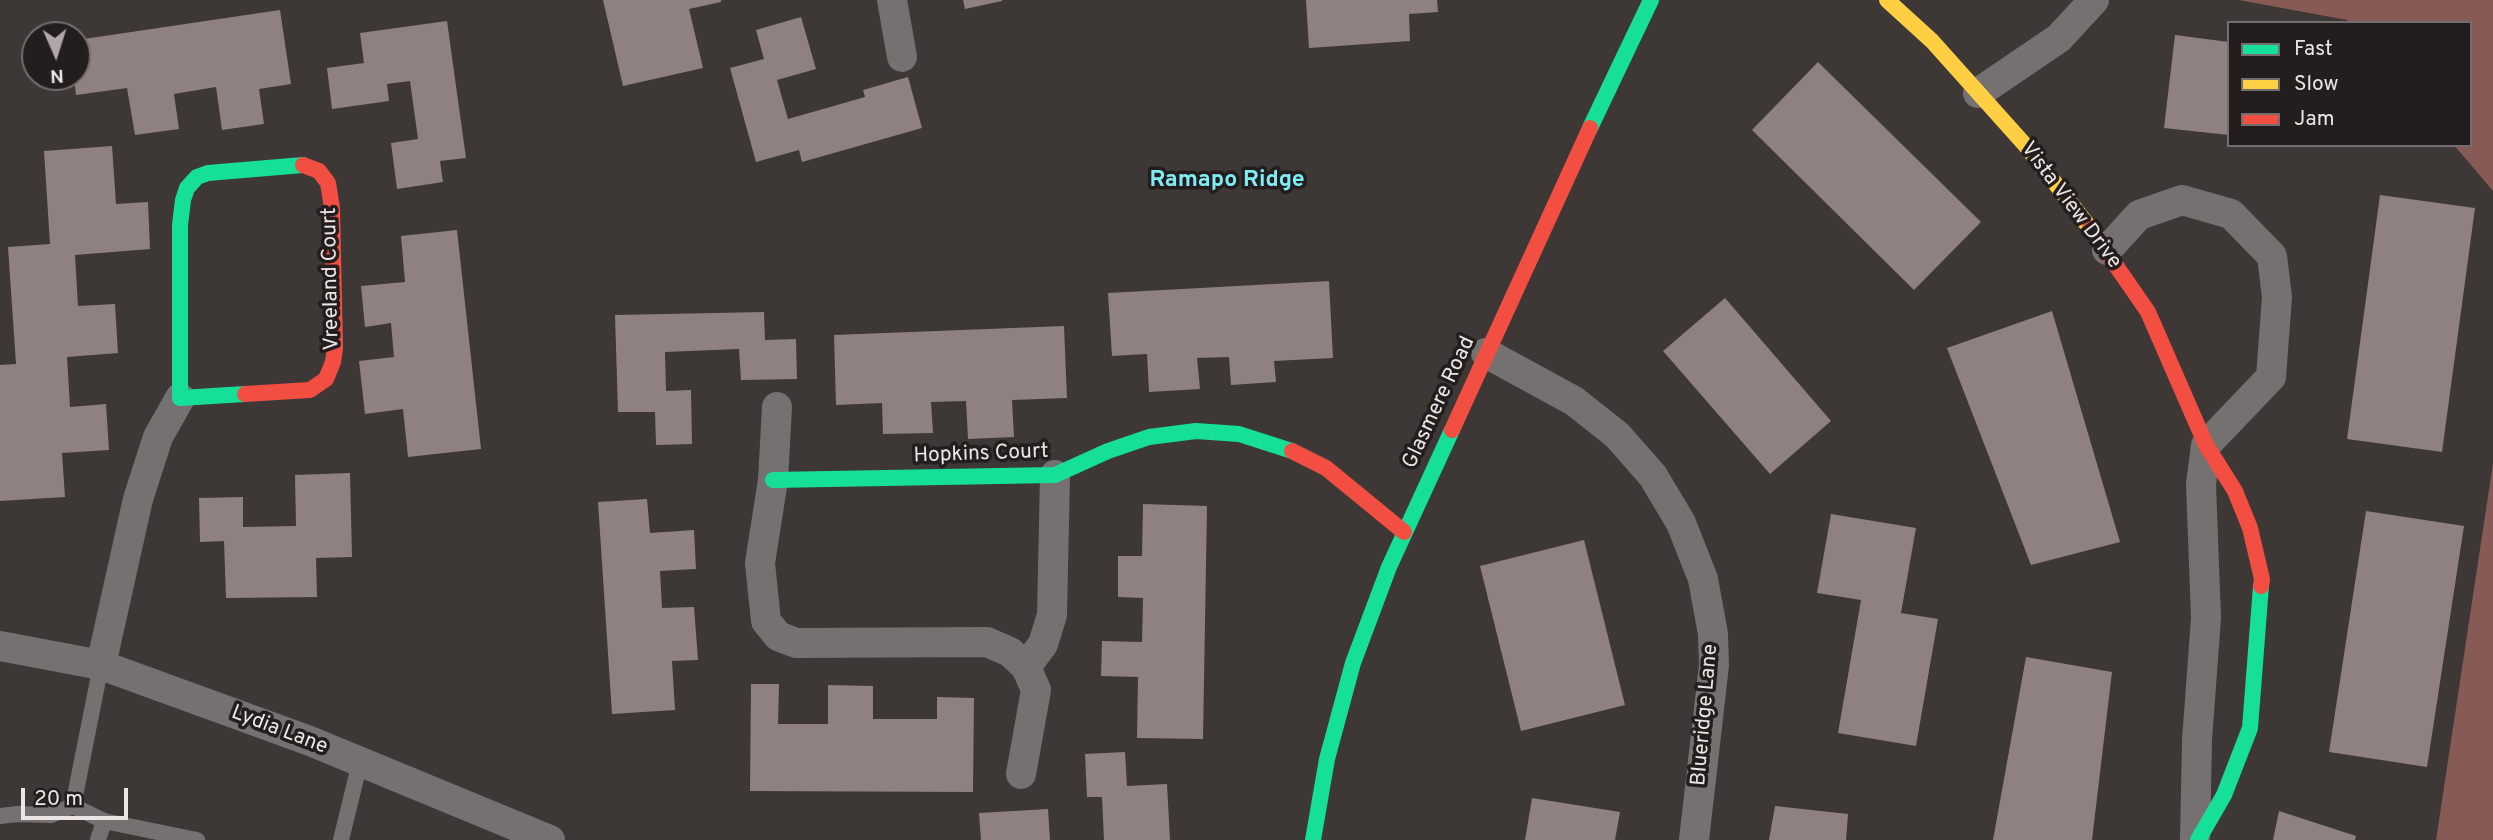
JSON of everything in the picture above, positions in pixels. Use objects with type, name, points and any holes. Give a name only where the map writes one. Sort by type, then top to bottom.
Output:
[{"type":"street","points":[[892,0],[902,57]]},
{"type":"street","name":"Glasmere Road","points":[[1313,840],[1327,759],[1353,663],[1389,567],[1592,121],[1651,0]]},
{"type":"street","name":"Vista View Drive","points":[[1887,0],[1932,41],[2026,146],[2107,250],[2148,312],[2206,445],[2235,491],[2250,528],[2262,579],[2250,728],[2224,795],[2196,840]]},
{"type":"street","points":[[1978,93],[2059,38],[2094,0]]},
{"type":"street","name":"Vreeland Court","points":[[101,665],[138,499],[159,436],[180,398],[180,225],[187,188],[197,177],[208,173],[303,165],[319,171],[328,183],[332,208],[335,348],[334,362],[326,379],[310,390],[180,398]]},
{"type":"street","points":[[2107,250],[2139,215],[2182,200],[2231,215],[2272,256],[2277,297],[2271,377],[2206,445]]},
{"type":"street","name":"Blueridge Lane","points":[[1486,353],[1574,401],[1617,435],[1653,477],[1681,523],[1703,579],[1713,634],[1714,665],[1694,840]]},
{"type":"street","points":[[777,407],[773,480],[760,563],[766,621],[778,636],[796,643],[837,645],[987,642],[1010,652],[1026,667],[1036,690],[1021,774]]},
{"type":"street","name":"Hopkins Court","points":[[773,480],[1055,475],[1108,451],[1149,437],[1196,431],[1239,434],[1284,447],[1326,468],[1405,532]]},
{"type":"street","name":"Vista View Drive","points":[[2196,840],[2197,740],[2206,618],[2201,484],[2206,445]]},
{"type":"street","points":[[1026,667],[1043,644],[1052,615],[1055,475]]},
{"type":"street","name":"Lydia Lane","points":[[0,646],[101,665],[360,762],[550,840]]},
{"type":"lane","points":[[73,806],[101,665]]},
{"type":"lane","points":[[341,840],[360,762]]},
{"type":"lane","points":[[0,816],[51,815],[73,806],[104,821],[197,840]]},
{"type":"lane","points":[[98,840],[104,821]]},
{"type":"shaded area","points":[[2239,0],[2493,0],[2493,191],[2456,147],[2472,147],[2472,21],[2347,20]]},
{"type":"shaded area","points":[[2493,463],[2493,840],[2436,840]]},
{"type":"building","points":[[603,0],[721,0],[689,9],[703,68],[623,86]]},
{"type":"building","points":[[963,0],[1002,0],[1002,1],[965,9]]},
{"type":"building","points":[[1306,0],[1437,0],[1438,12],[1409,14],[1410,41],[1309,48]]},
{"type":"building","points":[[280,10],[291,84],[259,89],[264,124],[222,130],[216,87],[174,94],[179,129],[135,135],[127,88],[76,95],[76,91],[91,91],[91,38]]},
{"type":"building","points":[[801,17],[816,69],[777,80],[788,119],[865,97],[863,90],[908,77],[922,128],[802,162],[799,150],[756,162],[730,68],[764,59],[756,30]]},
{"type":"building","points":[[447,21],[466,158],[440,161],[443,182],[397,189],[391,143],[418,139],[410,81],[387,84],[389,101],[332,109],[327,68],[364,63],[360,33]]},
{"type":"building","points":[[2175,35],[2227,42],[2227,135],[2164,128]]},
{"type":"building","points":[[1818,62],[1981,222],[1914,290],[1752,130]]},
{"type":"building","points":[[112,146],[116,204],[148,202],[150,249],[75,255],[78,306],[115,304],[118,353],[67,357],[70,407],[106,404],[109,450],[62,453],[65,497],[0,501],[0,365],[16,364],[8,247],[50,244],[44,151]]},
{"type":"building","points":[[2380,195],[2475,208],[2442,452],[2347,439]]},
{"type":"building","points":[[457,230],[481,449],[408,457],[403,409],[365,414],[359,361],[394,357],[391,323],[365,327],[361,286],[405,282],[401,236]]},
{"type":"building","points":[[1329,281],[1333,358],[1274,361],[1276,382],[1231,385],[1229,357],[1197,358],[1200,389],[1149,392],[1147,354],[1112,356],[1108,293]]},
{"type":"building","points":[[1725,298],[1831,421],[1770,474],[1663,351]]},
{"type":"building","points":[[2052,311],[2120,542],[2031,565],[1947,348]]},
{"type":"building","points":[[764,312],[765,340],[796,339],[797,379],[741,380],[739,349],[665,352],[666,391],[691,390],[692,444],[656,445],[655,412],[618,412],[615,315]]},
{"type":"building","points":[[1064,326],[1067,398],[1012,400],[1014,437],[968,439],[966,401],[931,402],[933,433],[883,434],[882,403],[836,405],[834,335]]},
{"type":"building","points":[[350,473],[352,557],[316,558],[317,597],[226,598],[224,541],[200,542],[199,498],[243,497],[243,527],[296,526],[295,475]]},
{"type":"building","points":[[647,499],[650,533],[694,530],[696,569],[660,571],[662,608],[694,607],[698,660],[672,661],[675,710],[612,714],[598,502]]},
{"type":"building","points":[[1143,504],[1207,506],[1203,739],[1137,738],[1138,677],[1101,676],[1102,641],[1142,642],[1143,598],[1118,597],[1118,556],[1142,556]]},
{"type":"building","points":[[2366,511],[2464,526],[2427,767],[2329,752]]},
{"type":"building","points":[[1831,514],[1916,528],[1901,613],[1938,619],[1916,746],[1838,733],[1861,600],[1817,593]]},
{"type":"building","points":[[1584,540],[1625,705],[1521,731],[1480,566]]},
{"type":"building","points":[[2026,657],[2112,672],[2092,840],[1993,840]]},
{"type":"building","points":[[751,684],[779,684],[778,724],[828,724],[828,685],[873,686],[873,719],[937,719],[937,697],[974,698],[973,792],[750,791]]},
{"type":"building","points":[[1125,752],[1127,786],[1167,784],[1170,840],[1104,840],[1102,797],[1087,797],[1085,754]]},
{"type":"building","points":[[1532,798],[1620,812],[1615,840],[1525,840]]},
{"type":"building","points":[[1775,806],[1848,814],[1846,840],[1769,840]]},
{"type":"building","points":[[1048,809],[1050,840],[981,840],[979,813]]},
{"type":"building","points":[[2279,811],[2356,836],[2355,840],[2273,840]]},
{"type":"traffic: fast","points":[[1590,128],[1651,0]]},
{"type":"traffic: fast","points":[[245,394],[180,398],[180,225],[183,200],[187,188],[197,177],[208,173],[303,165]]},
{"type":"traffic: fast","points":[[1313,840],[1327,759],[1353,663],[1389,567],[1452,430]]},
{"type":"traffic: fast","points":[[773,480],[1055,475],[1108,451],[1149,437],[1196,431],[1239,434],[1292,451]]},
{"type":"traffic: fast","points":[[2198,840],[2224,795],[2250,728],[2261,586]]},
{"type":"traffic: slow","points":[[1887,0],[1932,41],[2026,146],[2090,228]]},
{"type":"traffic: jam","points":[[1452,430],[1590,128]]},
{"type":"traffic: jam","points":[[245,394],[310,390],[326,379],[333,362],[332,208],[328,183],[319,171],[303,165]]},
{"type":"traffic: jam","points":[[2090,228],[2148,312],[2206,445],[2235,491],[2250,528],[2262,579],[2261,586]]},
{"type":"traffic: jam","points":[[1292,451],[1326,468],[1404,532]]},
{"type":"district","name":"Ramapo Ridge","points":[[1227,181]]}]
